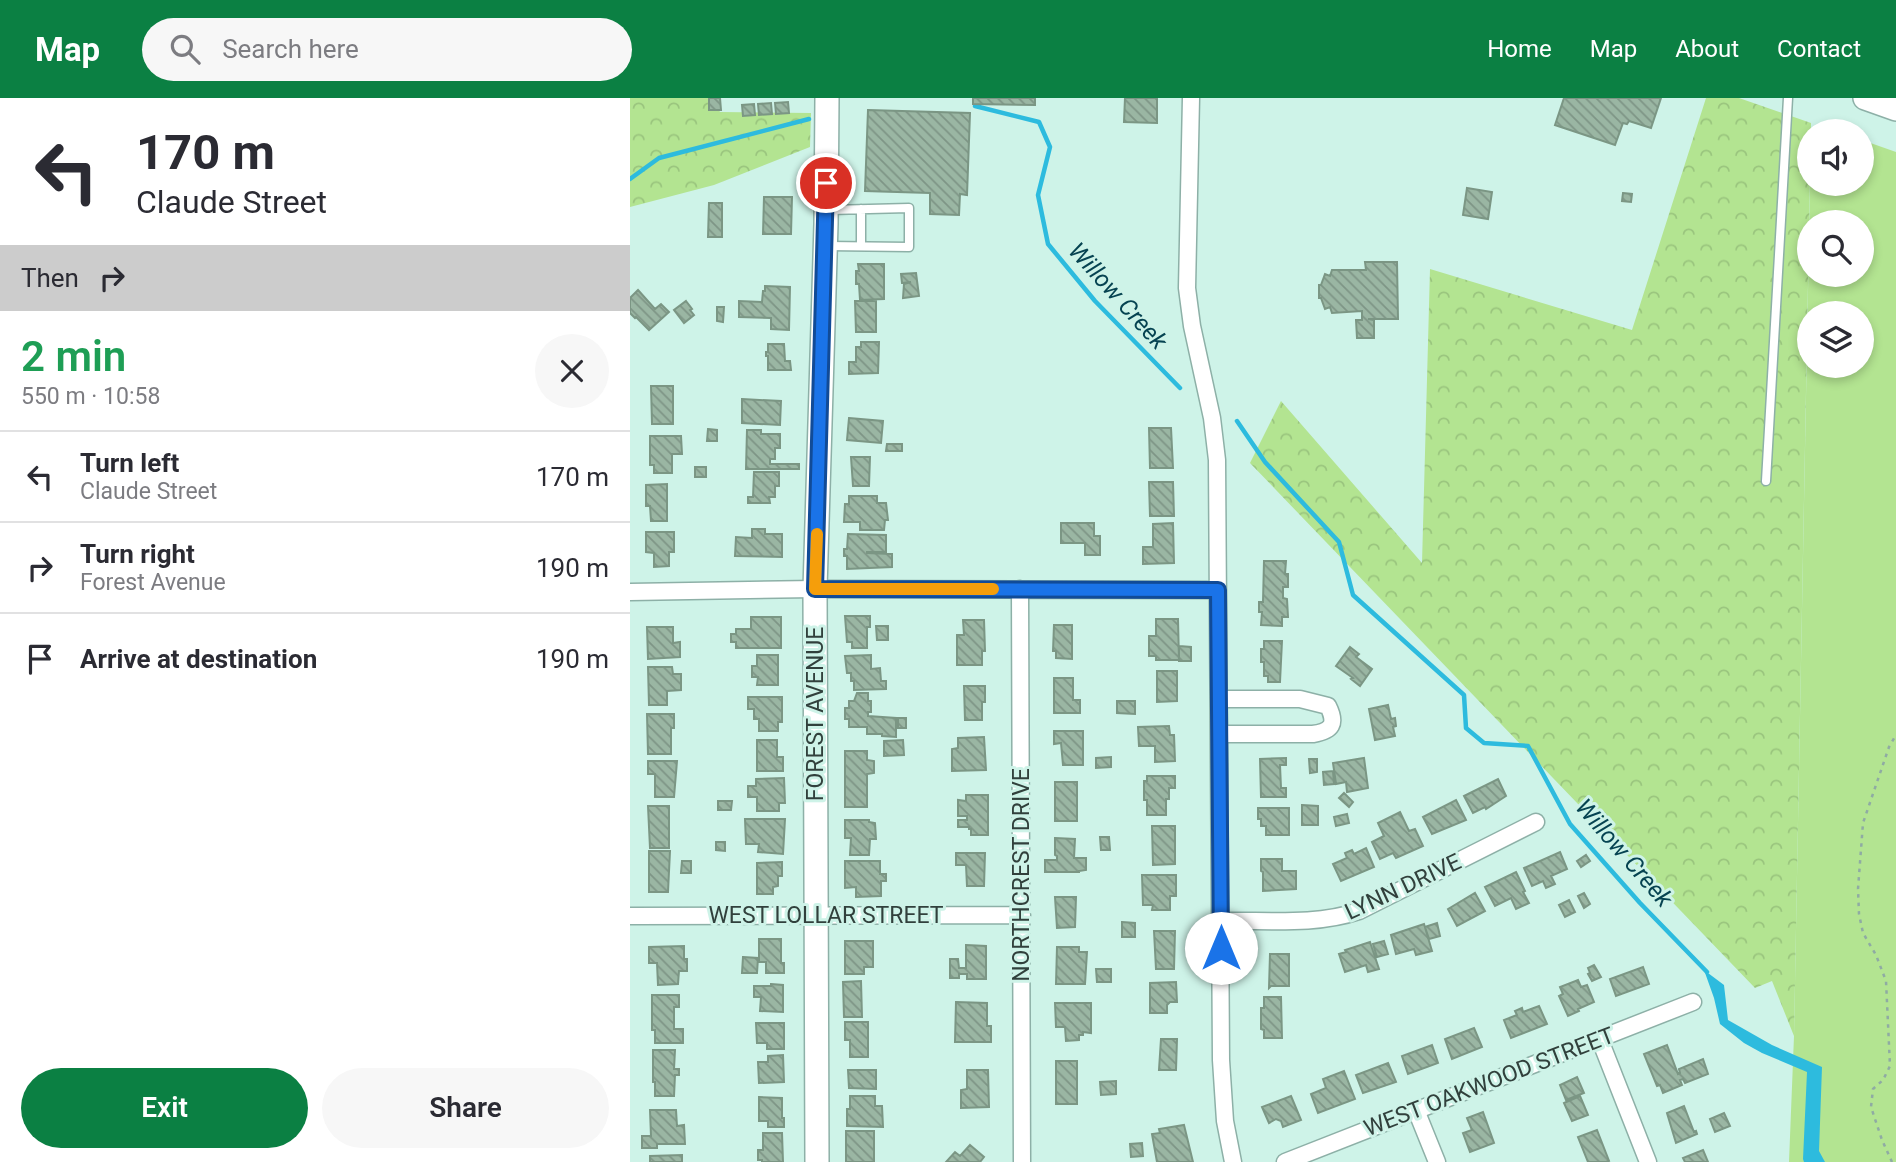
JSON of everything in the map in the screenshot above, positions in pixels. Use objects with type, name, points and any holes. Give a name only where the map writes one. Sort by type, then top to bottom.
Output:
[{"type":"street","name":"FOREST AVENUE","points":[[817,1162],[815,589],[827,98]]},
{"type":"street","points":[[1191,98],[1186,288],[1212,418],[1217,460],[1221,1060],[1225,1121],[1233,1162]]},
{"type":"street","points":[[1866,98],[1896,109]]},
{"type":"street","points":[[630,592],[815,589],[1218,590]]},
{"type":"street","name":"NORTHCREST DRIVE","points":[[1020,589],[1023,1162]]},
{"type":"street","points":[[1219,699],[1300,699],[1328,706],[1332,715],[1332,723],[1325,732],[1219,734]]},
{"type":"street","name":"LYNN DRIVE","points":[[1220,921],[1315,920],[1347,915],[1536,822]]},
{"type":"street","name":"WEST LOLLAR STREET","points":[[630,916],[1022,915]]},
{"type":"street","name":"WEST OAKWOOD STREET","points":[[1285,1162],[1693,1002]]},
{"type":"street","points":[[1600,1040],[1648,1162]]},
{"type":"street","points":[[1416,1110],[1437,1162]]},
{"type":"lane","points":[[1766,481],[1788,98]]},
{"type":"lane","points":[[825,246],[909,247],[909,208],[826,210]]},
{"type":"lane","points":[[862,209],[862,246]]},
{"type":"path","points":[[1892,1162],[1871,1107],[1873,1089],[1883,1080],[1890,1066],[1886,981],[1876,954],[1863,933],[1858,889],[1863,822],[1889,747],[1896,735]]},
{"type":"green space","points":[[630,98],[713,98],[720,112],[811,113],[810,147],[714,185],[630,207]]},
{"type":"green space","points":[[1706,98],[1739,98],[1799,119],[1797,119],[1797,196],[1810,196],[1809,210],[1797,210],[1797,287],[1808,287],[1808,301],[1797,301],[1797,378],[1806,378],[1794,1036],[1772,981],[1755,988],[1250,463],[1281,401],[1422,563],[1430,269],[1632,330]]},
{"type":"green space","points":[[1874,144],[1896,152],[1896,1162],[1789,1162],[1794,1036],[1806,378],[1874,378],[1874,301],[1808,301],[1808,287],[1874,287],[1874,210],[1810,210],[1810,196],[1874,196]]},
{"type":"water","points":[[1704,970],[1724,985],[1728,1020],[1772,1045],[1822,1067],[1819,1151],[1825,1162],[1804,1162],[1803,1159],[1807,1072],[1762,1053],[1720,1024]]},
{"type":"building","points":[[709,98],[720,98],[721,110],[709,110]]},
{"type":"building","points":[[973,98],[1035,98],[1035,105],[973,104]]},
{"type":"building","points":[[1125,98],[1157,98],[1157,123],[1124,122]]},
{"type":"building","points":[[1564,98],[1661,98],[1651,128],[1629,121],[1627,124],[1623,123],[1615,145],[1555,125]]},
{"type":"building","points":[[788,102],[789,113],[776,114],[775,103]]},
{"type":"building","points":[[771,103],[772,114],[759,115],[758,104]]},
{"type":"building","points":[[754,104],[755,115],[743,116],[742,105]]},
{"type":"building","points":[[868,110],[970,113],[967,195],[960,194],[959,215],[930,214],[930,193],[865,191]]},
{"type":"building","points":[[1467,188],[1492,192],[1488,219],[1463,215]]},
{"type":"building","points":[[1623,193],[1632,194],[1631,202],[1622,201]]},
{"type":"building","points":[[764,197],[792,197],[791,234],[763,234]]},
{"type":"building","points":[[709,203],[722,203],[722,237],[708,237]]},
{"type":"building","points":[[1365,262],[1397,262],[1398,319],[1368,319],[1374,320],[1374,338],[1357,338],[1356,320],[1362,320],[1362,311],[1332,313],[1330,307],[1325,309],[1319,298],[1319,285],[1325,274],[1330,276],[1332,270],[1366,270]]},
{"type":"building","points":[[858,264],[884,264],[884,299],[860,300],[859,284],[856,284]]},
{"type":"building","points":[[916,273],[919,296],[903,298],[904,284],[911,282],[902,283],[901,274]]},
{"type":"building","points":[[765,286],[790,287],[789,330],[771,329],[771,318],[739,317],[739,301],[762,302]]},
{"type":"building","points":[[638,290],[655,309],[661,304],[669,312],[649,330],[630,313],[630,298]]},
{"type":"building","points":[[686,301],[694,315],[684,323],[674,310]]},
{"type":"building","points":[[855,301],[876,301],[876,332],[856,332]]},
{"type":"building","points":[[717,307],[724,307],[723,322],[717,321]]},
{"type":"building","points":[[861,342],[879,342],[878,373],[849,374],[849,362],[856,362],[856,347],[861,347]]},
{"type":"building","points":[[768,344],[784,344],[785,361],[790,361],[791,370],[768,370]]},
{"type":"building","points":[[651,386],[673,386],[673,424],[652,424]]},
{"type":"building","points":[[742,399],[781,401],[780,425],[742,423]]},
{"type":"building","points":[[849,418],[883,421],[881,443],[847,440]]},
{"type":"building","points":[[1149,428],[1171,428],[1173,468],[1150,468]]},
{"type":"building","points":[[708,429],[717,430],[717,441],[707,441]]},
{"type":"building","points":[[747,430],[761,430],[761,434],[780,434],[780,448],[775,448],[775,459],[770,459],[770,464],[799,464],[799,469],[746,469]]},
{"type":"building","points":[[650,436],[681,436],[682,454],[672,454],[672,473],[654,473],[654,465],[650,465]]},
{"type":"building","points":[[887,444],[902,444],[902,451],[886,451]]},
{"type":"building","points":[[851,457],[870,457],[869,486],[853,486]]},
{"type":"building","points":[[695,467],[706,467],[706,477],[695,477]]},
{"type":"building","points":[[754,472],[779,472],[779,486],[775,486],[775,497],[769,497],[770,503],[748,503],[748,497],[753,497]]},
{"type":"building","points":[[1149,482],[1173,482],[1174,516],[1150,516]]},
{"type":"building","points":[[667,484],[667,521],[651,521],[650,506],[646,506],[646,485]]},
{"type":"building","points":[[849,496],[877,496],[877,503],[886,503],[888,520],[885,520],[884,530],[860,530],[860,522],[844,522],[845,504],[849,504]]},
{"type":"building","points":[[1061,523],[1094,523],[1094,536],[1100,536],[1100,555],[1085,555],[1085,543],[1061,543]]},
{"type":"building","points":[[1173,523],[1174,563],[1143,564],[1143,547],[1153,547],[1153,524]]},
{"type":"building","points":[[752,529],[765,529],[765,534],[782,534],[782,557],[735,556],[736,537],[752,538]]},
{"type":"building","points":[[646,532],[674,532],[674,552],[669,552],[669,566],[654,567],[654,553],[646,552]]},
{"type":"building","points":[[848,534],[886,535],[886,552],[867,553],[892,554],[892,567],[847,569],[844,549],[847,549]]},
{"type":"building","points":[[1264,561],[1286,561],[1288,587],[1283,587],[1283,598],[1287,599],[1288,617],[1282,617],[1282,626],[1261,625],[1262,612],[1259,612],[1259,602],[1263,602]]},
{"type":"building","points":[[845,616],[870,616],[867,648],[852,648],[852,642],[847,642]]},
{"type":"building","points":[[751,617],[781,617],[781,648],[736,648],[736,642],[731,642],[731,634],[736,634],[736,629],[751,629]]},
{"type":"building","points":[[1156,619],[1178,619],[1179,660],[1156,660],[1156,656],[1149,656],[1149,636],[1156,636]]},
{"type":"building","points":[[963,620],[984,620],[985,651],[982,651],[982,665],[957,665],[957,635],[964,635]]},
{"type":"building","points":[[1054,625],[1072,625],[1072,659],[1056,658],[1056,651],[1053,651]]},
{"type":"building","points":[[876,626],[888,626],[888,640],[877,640]]},
{"type":"building","points":[[647,627],[673,627],[673,643],[680,642],[680,657],[648,659]]},
{"type":"building","points":[[1264,641],[1282,641],[1280,682],[1268,682],[1268,676],[1264,676],[1261,649],[1264,649]]},
{"type":"building","points":[[1179,646],[1191,647],[1191,661],[1179,661]]},
{"type":"building","points":[[1350,647],[1359,654],[1356,657],[1372,669],[1360,686],[1336,666]]},
{"type":"building","points":[[757,655],[778,655],[778,685],[757,685],[758,677],[752,677],[752,666],[757,666]]},
{"type":"building","points":[[871,655],[871,669],[880,668],[881,681],[886,681],[886,689],[854,690],[851,673],[847,673],[845,656]]},
{"type":"building","points":[[648,667],[672,667],[673,674],[681,674],[681,690],[667,691],[667,705],[649,705]]},
{"type":"building","points":[[1157,671],[1177,671],[1177,701],[1157,702]]},
{"type":"building","points":[[1054,678],[1073,678],[1073,700],[1080,700],[1080,713],[1054,713]]},
{"type":"building","points":[[964,686],[985,686],[982,720],[965,720]]},
{"type":"building","points":[[857,693],[868,693],[871,712],[868,712],[868,716],[896,718],[896,737],[867,734],[867,727],[849,727],[849,719],[845,719],[845,708],[849,708],[849,701],[854,701]]},
{"type":"building","points":[[748,697],[782,697],[782,722],[778,722],[778,731],[759,731],[759,719],[754,719],[754,709],[748,709]]},
{"type":"building","points":[[1117,701],[1135,701],[1135,714],[1117,713]]},
{"type":"building","points":[[1388,705],[1391,719],[1395,718],[1395,736],[1375,740],[1369,709]]},
{"type":"building","points":[[647,714],[674,714],[671,754],[648,754]]},
{"type":"building","points":[[898,718],[906,718],[906,728],[898,728]]},
{"type":"building","points":[[1169,726],[1170,735],[1174,735],[1175,761],[1155,762],[1155,746],[1139,746],[1138,727]]},
{"type":"building","points":[[1054,731],[1083,731],[1083,765],[1063,765],[1061,743],[1054,744]]},
{"type":"building","points":[[984,737],[986,770],[952,771],[952,749],[958,748],[958,738]]},
{"type":"building","points":[[757,740],[777,740],[777,757],[783,757],[783,771],[757,771]]},
{"type":"building","points":[[903,740],[904,755],[884,756],[884,741]]},
{"type":"building","points":[[845,751],[867,751],[867,760],[874,761],[874,773],[867,774],[867,807],[845,807]]},
{"type":"building","points":[[1111,757],[1111,767],[1096,768],[1096,758]]},
{"type":"building","points":[[1286,758],[1286,765],[1280,765],[1281,788],[1286,788],[1286,797],[1261,797],[1260,759]]},
{"type":"building","points":[[1364,758],[1368,788],[1347,792],[1346,782],[1336,784],[1333,763]]},
{"type":"building","points":[[1309,759],[1317,759],[1317,772],[1310,773]]},
{"type":"building","points":[[648,761],[677,761],[674,797],[655,797],[655,774],[648,774]]},
{"type":"building","points":[[1333,771],[1334,784],[1324,785],[1323,772]]},
{"type":"building","points":[[1147,776],[1175,776],[1175,788],[1169,788],[1169,799],[1166,799],[1166,815],[1147,815],[1144,781],[1147,781]]},
{"type":"building","points":[[784,778],[785,803],[779,803],[779,811],[757,811],[757,797],[748,797],[748,786],[756,786],[756,779]]},
{"type":"building","points":[[1498,779],[1506,796],[1486,809],[1485,807],[1473,813],[1464,796]]},
{"type":"building","points":[[1055,782],[1077,782],[1077,821],[1055,821]]},
{"type":"building","points":[[1344,793],[1353,802],[1349,807],[1339,798]]},
{"type":"building","points":[[966,795],[988,795],[988,835],[971,835],[969,827],[958,827],[958,820],[967,820],[967,816],[958,816],[958,800],[966,801]]},
{"type":"building","points":[[1456,800],[1466,820],[1432,834],[1423,817]]},
{"type":"building","points":[[718,801],[732,801],[731,810],[718,810]]},
{"type":"building","points":[[1302,805],[1318,806],[1318,825],[1302,825]]},
{"type":"building","points":[[648,806],[669,806],[669,848],[650,848]]},
{"type":"building","points":[[1258,808],[1289,808],[1289,835],[1266,835],[1266,826],[1261,826],[1261,819],[1258,819]]},
{"type":"building","points":[[1400,812],[1409,831],[1415,829],[1423,846],[1396,858],[1393,853],[1380,859],[1372,842],[1384,836],[1378,823]]},
{"type":"building","points":[[1347,814],[1349,823],[1336,826],[1334,817]]},
{"type":"building","points":[[745,819],[785,819],[783,854],[758,852],[759,844],[746,844]]},
{"type":"building","points":[[845,820],[869,820],[875,823],[876,839],[870,839],[869,855],[850,855],[851,838],[845,838]]},
{"type":"building","points":[[1152,826],[1175,826],[1175,864],[1153,865]]},
{"type":"building","points":[[1100,837],[1109,837],[1110,850],[1101,850]]},
{"type":"building","points":[[1055,838],[1075,839],[1074,858],[1086,858],[1086,870],[1045,872],[1045,860],[1057,860]]},
{"type":"building","points":[[716,842],[725,842],[725,851],[716,850]]},
{"type":"building","points":[[1366,848],[1374,867],[1341,881],[1333,864],[1347,858],[1345,853],[1352,850],[1354,854]]},
{"type":"building","points":[[649,851],[670,851],[668,892],[649,892]]},
{"type":"building","points":[[1560,852],[1567,869],[1551,876],[1555,884],[1546,888],[1543,881],[1532,886],[1524,868]]},
{"type":"building","points":[[956,853],[985,853],[984,886],[967,886],[966,865],[956,865]]},
{"type":"building","points":[[1586,855],[1590,861],[1581,867],[1577,861]]},
{"type":"building","points":[[1261,859],[1282,859],[1282,871],[1296,871],[1296,889],[1263,891]]},
{"type":"building","points":[[682,861],[691,861],[691,873],[681,873]]},
{"type":"building","points":[[845,861],[880,861],[880,874],[886,874],[886,881],[881,881],[881,896],[856,897],[856,887],[845,888]]},
{"type":"building","points":[[782,862],[782,876],[778,876],[778,886],[773,887],[773,894],[757,894],[757,863]]},
{"type":"building","points":[[1516,872],[1529,903],[1516,909],[1511,898],[1495,906],[1485,887]]},
{"type":"building","points":[[1142,875],[1176,875],[1176,896],[1170,896],[1170,910],[1152,910],[1153,905],[1143,905]]},
{"type":"building","points":[[1475,893],[1485,911],[1457,926],[1448,909]]},
{"type":"building","points":[[1584,893],[1590,904],[1584,908],[1578,896]]},
{"type":"building","points":[[1055,897],[1076,897],[1075,927],[1057,928]]},
{"type":"building","points":[[1569,900],[1575,912],[1565,917],[1559,905]]},
{"type":"building","points":[[1122,922],[1135,923],[1135,937],[1122,937]]},
{"type":"building","points":[[1437,923],[1440,936],[1429,939],[1425,927]]},
{"type":"building","points":[[1424,924],[1432,951],[1416,955],[1414,949],[1396,954],[1391,935]]},
{"type":"building","points":[[1154,931],[1175,931],[1174,969],[1156,969]]},
{"type":"building","points":[[759,939],[781,939],[781,963],[784,963],[784,973],[766,973],[766,962],[759,962]]},
{"type":"building","points":[[845,941],[873,941],[873,967],[864,967],[864,974],[845,974]]},
{"type":"building","points":[[1384,941],[1388,954],[1377,957],[1373,944]]},
{"type":"building","points":[[1370,942],[1379,969],[1368,972],[1366,965],[1345,972],[1339,954]]},
{"type":"building","points":[[966,945],[986,946],[986,979],[967,979],[967,974],[950,978],[950,959],[958,959],[959,968],[966,968]]},
{"type":"building","points":[[684,946],[687,971],[679,971],[678,984],[658,985],[657,963],[649,963],[649,947]]},
{"type":"building","points":[[1057,947],[1079,947],[1079,952],[1087,952],[1085,984],[1056,984]]},
{"type":"building","points":[[1270,954],[1289,954],[1289,986],[1269,988]]},
{"type":"building","points":[[743,957],[758,958],[757,973],[742,973]]},
{"type":"building","points":[[1594,965],[1601,977],[1592,981],[1588,968]]},
{"type":"building","points":[[1643,967],[1649,984],[1616,996],[1610,979]]},
{"type":"building","points":[[1096,969],[1111,969],[1111,982],[1097,982]]},
{"type":"building","points":[[1578,980],[1581,987],[1587,985],[1594,1002],[1568,1016],[1559,996],[1563,994],[1560,987]]},
{"type":"building","points":[[861,981],[862,1017],[844,1017],[843,982]]},
{"type":"building","points":[[1176,982],[1177,1002],[1167,1005],[1167,1013],[1150,1013],[1150,983]]},
{"type":"building","points":[[783,985],[783,1012],[760,1011],[761,997],[754,997],[754,986]]},
{"type":"building","points":[[652,995],[679,995],[679,1007],[674,1007],[674,1029],[683,1029],[683,1043],[655,1043],[655,1030],[652,1030]]},
{"type":"building","points":[[1264,997],[1281,997],[1282,1038],[1264,1038],[1261,1008],[1264,1008]]},
{"type":"building","points":[[956,1002],[987,1003],[987,1026],[991,1026],[991,1042],[955,1042]]},
{"type":"building","points":[[1055,1003],[1091,1003],[1091,1033],[1083,1032],[1083,1035],[1079,1035],[1079,1040],[1066,1041],[1065,1027],[1056,1027]]},
{"type":"building","points":[[1539,1006],[1547,1024],[1511,1038],[1504,1020],[1517,1015],[1515,1011],[1522,1008],[1523,1012]]},
{"type":"building","points":[[845,1022],[868,1022],[868,1057],[850,1057],[850,1040],[845,1040]]},
{"type":"building","points":[[756,1023],[784,1023],[784,1049],[767,1049],[767,1043],[757,1043]]},
{"type":"building","points":[[1474,1028],[1482,1047],[1452,1059],[1445,1039]]},
{"type":"building","points":[[1161,1039],[1177,1039],[1176,1070],[1159,1070]]},
{"type":"building","points":[[1432,1045],[1438,1063],[1408,1074],[1402,1056]]},
{"type":"building","points":[[1667,1045],[1678,1074],[1679,1069],[1703,1059],[1708,1074],[1685,1083],[1683,1079],[1680,1080],[1682,1085],[1663,1093],[1660,1085],[1657,1086],[1644,1054]]},
{"type":"building","points":[[653,1050],[675,1050],[674,1069],[679,1069],[679,1075],[675,1075],[674,1096],[655,1096]]},
{"type":"building","points":[[783,1055],[784,1082],[759,1083],[758,1062],[768,1062],[768,1056]]},
{"type":"building","points":[[1056,1061],[1077,1061],[1077,1104],[1056,1104]]},
{"type":"building","points":[[1388,1063],[1396,1082],[1363,1093],[1356,1075]]},
{"type":"building","points":[[848,1070],[876,1070],[876,1089],[849,1088]]},
{"type":"building","points":[[967,1070],[988,1070],[989,1107],[961,1108],[961,1090],[967,1089]]},
{"type":"building","points":[[1344,1071],[1355,1099],[1318,1113],[1311,1094],[1326,1088],[1323,1079]]},
{"type":"building","points":[[1577,1077],[1584,1093],[1566,1100],[1560,1085]]},
{"type":"building","points":[[1116,1081],[1116,1094],[1101,1095],[1100,1082]]},
{"type":"building","points":[[850,1096],[875,1096],[875,1106],[882,1106],[883,1127],[847,1126]]},
{"type":"building","points":[[1291,1096],[1301,1120],[1283,1127],[1281,1121],[1276,1119],[1269,1123],[1262,1107]]},
{"type":"building","points":[[1580,1096],[1588,1115],[1572,1121],[1564,1103]]},
{"type":"building","points":[[759,1097],[782,1098],[784,1127],[768,1127],[768,1121],[759,1121]]},
{"type":"building","points":[[1684,1106],[1697,1134],[1676,1143],[1667,1113]]},
{"type":"building","points":[[650,1110],[676,1110],[677,1126],[684,1125],[685,1144],[657,1144],[657,1148],[642,1148],[642,1136],[651,1136]]},
{"type":"building","points":[[1483,1112],[1494,1143],[1470,1152],[1463,1133],[1472,1130],[1467,1118]]},
{"type":"building","points":[[1724,1113],[1730,1126],[1715,1132],[1710,1119]]},
{"type":"building","points":[[1184,1125],[1193,1162],[1157,1162],[1152,1134],[1160,1133],[1159,1129]]},
{"type":"building","points":[[1597,1130],[1609,1161],[1588,1162],[1578,1137]]},
{"type":"building","points":[[846,1131],[874,1131],[874,1162],[846,1162]]},
{"type":"building","points":[[763,1133],[782,1133],[783,1162],[758,1160],[758,1150],[763,1150]]},
{"type":"building","points":[[1142,1143],[1143,1156],[1131,1157],[1130,1144]]},
{"type":"building","points":[[970,1145],[984,1157],[980,1162],[946,1162],[955,1152],[960,1156]]},
{"type":"building","points":[[1703,1150],[1708,1162],[1685,1162],[1683,1158]]},
{"type":"building","points":[[682,1155],[682,1162],[650,1162],[650,1156]]},
{"type":"waterway","name":"Willow Creek","points":[[975,106],[1039,122],[1050,147],[1038,195],[1048,244],[1095,301],[1180,388]]},
{"type":"waterway","name":"Willow Creek","points":[[630,179],[659,158],[809,119]]},
{"type":"waterway","name":"Willow Creek","points":[[1237,421],[1265,462],[1339,542],[1353,595],[1464,695],[1466,728],[1484,743],[1528,746],[1570,824],[1640,903],[1707,972]]},
{"type":"slow traffic","points":[[817,534],[815,589],[993,589]]},
{"type":"route","points":[[826,183],[815,589],[1218,590],[1221,948]]}]
